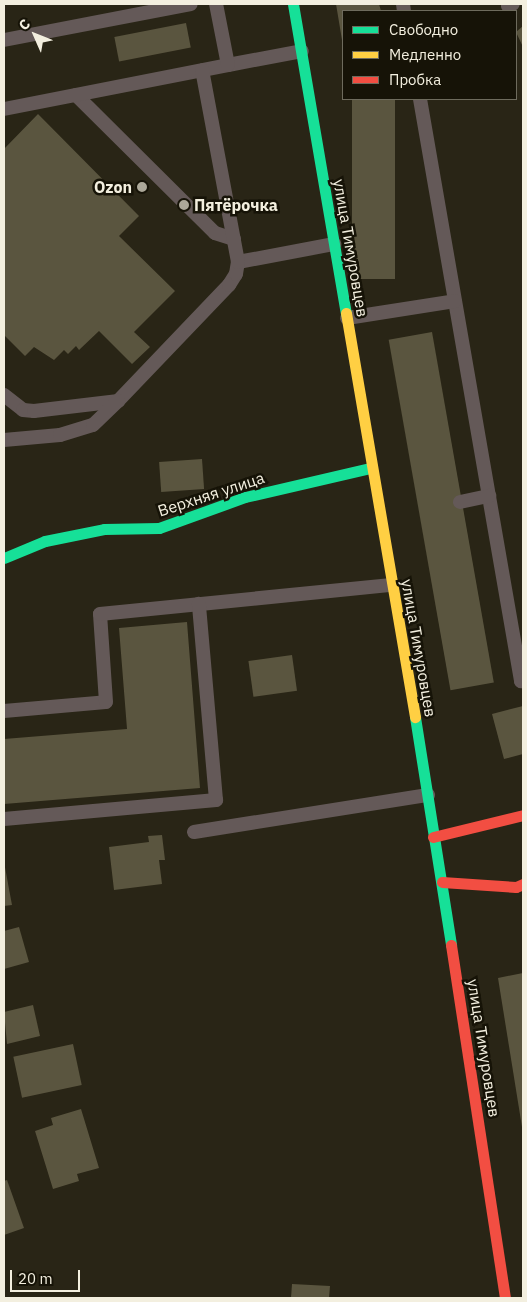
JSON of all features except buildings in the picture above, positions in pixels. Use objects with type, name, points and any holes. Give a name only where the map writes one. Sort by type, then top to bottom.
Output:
[{"type":"street","name":"улица Тимуровцев","points":[[294,4],[371,468],[428,795],[433,838],[442,882],[505,1298]]},
{"type":"street","name":"Верхняя улица","points":[[4,558],[45,541],[104,528],[159,528],[245,497],[371,468]]},
{"type":"street","points":[[433,838],[523,815]]},
{"type":"street","points":[[442,882],[516,887],[523,884]]},
{"type":"lane","points":[[4,40],[191,4]]},
{"type":"lane","points":[[216,4],[228,65]]},
{"type":"lane","points":[[4,109],[302,51]]},
{"type":"lane","points":[[4,440],[60,435],[93,425],[229,285],[238,262],[202,70]]},
{"type":"lane","points":[[76,95],[216,233],[234,239]]},
{"type":"lane","points":[[420,100],[520,681],[523,680]]},
{"type":"lane","points":[[238,262],[334,244]]},
{"type":"lane","points":[[347,318],[455,301]]},
{"type":"lane","points":[[4,395],[23,410],[34,411],[118,401]]},
{"type":"lane","points":[[460,502],[489,496]]},
{"type":"lane","points":[[4,711],[106,702],[100,614],[392,585]]},
{"type":"lane","points":[[4,819],[216,800],[199,604]]},
{"type":"lane","points":[[194,832],[428,795]]},
{"type":"traffic: fast","points":[[293,4],[346,313]]},
{"type":"traffic: fast","points":[[4,558],[45,541],[104,529],[159,528],[245,497],[371,468]]},
{"type":"traffic: fast","points":[[415,717],[451,945]]},
{"type":"traffic: slow","points":[[346,313],[415,717]]},
{"type":"traffic: jam","points":[[433,837],[523,815]]},
{"type":"traffic: jam","points":[[442,882],[516,887],[523,884]]},
{"type":"traffic: jam","points":[[451,945],[505,1298]]},
{"type":"place","name":"Ozon","points":[[142,187]]},
{"type":"place","name":"Пятёрочка","points":[[184,205]]}]
